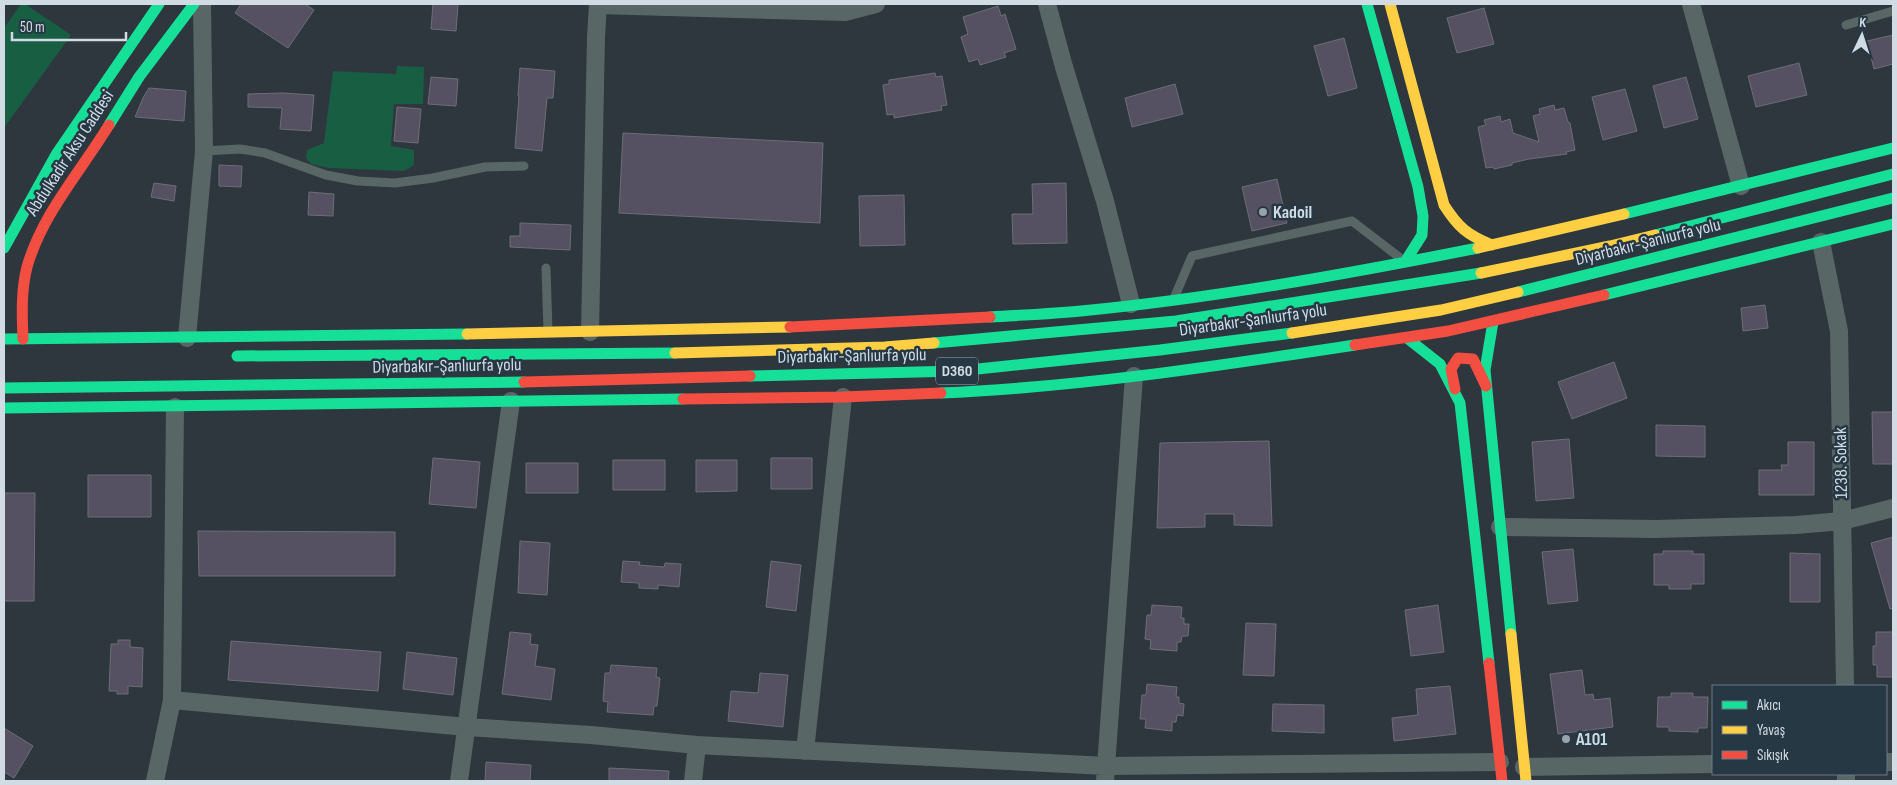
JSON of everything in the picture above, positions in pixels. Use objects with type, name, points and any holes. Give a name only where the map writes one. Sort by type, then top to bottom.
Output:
[{"type":"main road","name":"Abdulkadir Aksu Caddesi","points":[[4,248],[22,212],[59,151],[159,4]]},
{"type":"main road","name":"Abdulkadir Aksu Caddesi","points":[[23,339],[17,304],[38,236],[73,178],[101,138],[139,77],[194,4]]},
{"type":"main road","points":[[1367,4],[1413,169],[1423,216],[1422,235],[1405,262]]},
{"type":"main road","points":[[1390,4],[1444,205],[1459,228],[1470,236],[1492,245]]},
{"type":"main road","points":[[4,339],[548,333],[780,328],[932,321],[1081,311],[1173,300],[1358,272],[1492,245],[1893,148]]},
{"type":"main road","name":"Diyarbakır-Şanlıurfa yolu","points":[[222,356],[673,352],[885,347],[1176,321],[1496,271],[1610,246],[1893,174]]},
{"type":"main road","name":"Diyarbakır-Şanlıurfa yolu","points":[[4,388],[473,383],[959,371],[1160,350],[1308,331],[1441,310],[1566,281],[1893,198]]},
{"type":"main road","points":[[4,408],[843,398],[981,391],[1214,367],[1407,338],[1493,322],[1893,224]]},
{"type":"main road","points":[[1493,322],[1485,370],[1525,774]]},
{"type":"main road","points":[[1407,338],[1440,364],[1460,403]]},
{"type":"main road","points":[[1488,391],[1474,359],[1458,358],[1452,364],[1450,374],[1460,403],[1472,503],[1502,781]]},
{"type":"street","points":[[187,338],[204,151],[202,4]]},
{"type":"street","points":[[590,332],[598,4],[712,6],[845,12],[876,4]]},
{"type":"street","points":[[1047,4],[1105,201],[1131,304]]},
{"type":"street","points":[[1691,4],[1741,186]]},
{"type":"street","name":"1238. Sokak","points":[[1821,242],[1839,331],[1845,685]]},
{"type":"street","points":[[1105,774],[1134,376]]},
{"type":"street","points":[[805,752],[843,398]]},
{"type":"street","points":[[459,781],[511,401]]},
{"type":"street","points":[[155,781],[172,700],[175,407]]},
{"type":"street","points":[[1500,527],[1656,529],[1796,525],[1842,521],[1893,508]]},
{"type":"street","points":[[172,700],[467,727],[1105,774],[1500,762]]},
{"type":"street","points":[[693,781],[697,745]]},
{"type":"street","points":[[1525,774],[1712,764]]},
{"type":"lane","points":[[1846,25],[1893,11]]},
{"type":"lane","points":[[204,151],[240,149],[265,153],[326,175],[358,181],[395,184],[485,167],[524,166]]},
{"type":"lane","points":[[1173,300],[1192,256],[1352,221],[1405,262]]},
{"type":"lane","points":[[546,268],[548,333]]},
{"type":"green space","points":[[21,4],[25,4],[71,35],[4,128],[4,28]]},
{"type":"green space","points":[[397,66],[424,67],[423,104],[394,104],[391,146],[414,150],[414,165],[404,171],[329,168],[311,164],[306,158],[307,150],[324,143],[333,71],[396,74]]},
{"type":"building","points":[[241,4],[305,4],[314,10],[288,48],[235,13]]},
{"type":"building","points":[[433,4],[458,4],[456,31],[431,29]]},
{"type":"building","points":[[998,6],[1001,16],[1005,14],[1016,49],[1004,53],[1006,57],[980,65],[978,59],[969,62],[961,37],[968,34],[963,17]]},
{"type":"building","points":[[1484,8],[1494,44],[1457,53],[1447,18]]},
{"type":"building","points":[[1893,35],[1893,64],[1874,69],[1867,41]]},
{"type":"building","points":[[1344,38],[1357,88],[1328,96],[1314,46]]},
{"type":"building","points":[[1799,63],[1807,95],[1756,107],[1748,76]]},
{"type":"building","points":[[520,68],[555,71],[553,98],[547,98],[542,151],[515,148]]},
{"type":"building","points":[[935,73],[936,77],[942,76],[947,105],[941,106],[942,110],[894,118],[894,114],[887,115],[883,85],[889,84],[889,80]]},
{"type":"building","points":[[431,77],[458,79],[456,106],[428,104]]},
{"type":"building","points":[[1686,77],[1698,119],[1664,128],[1653,86]]},
{"type":"building","points":[[1175,84],[1183,114],[1132,127],[1125,98]]},
{"type":"building","points":[[149,88],[186,91],[184,121],[135,117]]},
{"type":"building","points":[[1625,89],[1637,131],[1603,140],[1592,97]]},
{"type":"building","points":[[283,93],[314,95],[311,131],[280,129],[282,108],[248,107],[248,94]]},
{"type":"building","points":[[1554,105],[1555,110],[1564,108],[1570,123],[1575,150],[1566,152],[1567,154],[1529,159],[1494,169],[1493,167],[1486,168],[1478,127],[1486,125],[1484,120],[1500,116],[1501,122],[1510,119],[1513,133],[1539,142],[1533,116],[1540,114],[1539,109]]},
{"type":"building","points":[[397,107],[421,109],[418,143],[394,141]]},
{"type":"building","points":[[623,133],[823,143],[820,223],[619,213]]},
{"type":"building","points":[[219,165],[242,166],[241,187],[219,186]]},
{"type":"building","points":[[1277,179],[1287,223],[1252,231],[1242,187]]},
{"type":"building","points":[[154,183],[176,186],[174,201],[151,197]]},
{"type":"building","points":[[1066,183],[1067,243],[1013,244],[1012,214],[1033,214],[1032,184]]},
{"type":"building","points":[[309,192],[334,194],[333,216],[308,215]]},
{"type":"building","points":[[904,195],[905,245],[860,246],[859,196]]},
{"type":"building","points":[[520,223],[571,225],[570,250],[510,247],[510,236],[520,236]]},
{"type":"building","points":[[1765,305],[1768,328],[1743,331],[1741,308]]},
{"type":"building","points":[[1614,362],[1627,398],[1572,419],[1558,382]]},
{"type":"building","points":[[1872,412],[1893,412],[1893,464],[1873,464]]},
{"type":"building","points":[[1656,425],[1705,426],[1705,457],[1656,456]]},
{"type":"building","points":[[1569,439],[1574,498],[1536,501],[1532,442]]},
{"type":"building","points":[[1269,441],[1272,526],[1234,525],[1234,514],[1205,514],[1205,527],[1157,528],[1160,443]]},
{"type":"building","points":[[1788,442],[1814,442],[1814,495],[1759,495],[1759,470],[1782,470],[1781,465],[1788,465]]},
{"type":"building","points":[[433,458],[480,462],[476,508],[429,504]]},
{"type":"building","points":[[771,458],[812,458],[812,489],[771,489]]},
{"type":"building","points":[[613,460],[665,460],[665,490],[613,490]]},
{"type":"building","points":[[696,460],[737,460],[737,491],[696,492]]},
{"type":"building","points":[[526,463],[578,463],[578,493],[526,493]]},
{"type":"building","points":[[88,475],[151,475],[151,517],[88,517]]},
{"type":"building","points":[[4,493],[35,493],[34,601],[4,601]]},
{"type":"building","points":[[198,531],[395,532],[395,576],[199,576]]},
{"type":"building","points":[[1893,537],[1893,608],[1890,609],[1871,543]]},
{"type":"building","points":[[520,541],[550,543],[547,595],[518,593]]},
{"type":"building","points":[[1573,549],[1578,601],[1548,604],[1542,552]]},
{"type":"building","points":[[1663,551],[1693,551],[1693,554],[1704,554],[1704,584],[1691,584],[1691,589],[1669,589],[1669,585],[1654,585],[1654,554],[1663,554]]},
{"type":"building","points":[[1790,553],[1820,554],[1820,602],[1790,602]]},
{"type":"building","points":[[623,561],[640,562],[639,565],[664,567],[665,563],[681,564],[679,587],[658,585],[658,589],[639,588],[639,583],[621,582]]},
{"type":"building","points":[[771,561],[801,565],[796,611],[766,607]]},
{"type":"building","points":[[1152,605],[1182,607],[1181,618],[1184,618],[1184,624],[1189,624],[1188,636],[1182,636],[1181,642],[1177,642],[1177,651],[1150,649],[1151,640],[1145,639],[1147,615],[1151,615]]},
{"type":"building","points":[[1438,605],[1444,652],[1411,656],[1405,610]]},
{"type":"building","points":[[1246,623],[1276,624],[1274,676],[1243,675]]},
{"type":"building","points":[[510,632],[531,634],[530,644],[538,645],[535,666],[555,669],[551,700],[502,694]]},
{"type":"building","points":[[1876,632],[1893,632],[1893,677],[1877,677],[1877,665],[1873,665],[1873,646],[1876,646]]},
{"type":"building","points":[[118,640],[130,640],[130,647],[143,648],[142,687],[128,686],[128,694],[117,694],[117,691],[109,691],[111,644],[118,644]]},
{"type":"building","points":[[231,641],[381,652],[378,691],[228,680]]},
{"type":"building","points":[[407,652],[457,658],[453,695],[403,689]]},
{"type":"building","points":[[611,665],[657,668],[656,677],[660,678],[657,706],[654,706],[653,715],[607,712],[608,702],[603,701],[605,673],[610,673]]},
{"type":"building","points":[[1582,670],[1585,695],[1593,694],[1594,700],[1610,698],[1613,727],[1558,734],[1550,674]]},
{"type":"building","points":[[760,673],[788,675],[783,727],[728,721],[731,691],[758,693]]},
{"type":"building","points":[[1147,684],[1177,687],[1176,697],[1179,697],[1179,703],[1184,704],[1183,716],[1177,715],[1176,722],[1172,722],[1172,731],[1145,728],[1146,719],[1140,719],[1142,695],[1146,695]]},
{"type":"building","points":[[1450,686],[1456,734],[1394,741],[1392,718],[1418,715],[1416,689]]},
{"type":"building","points":[[1671,693],[1693,693],[1693,697],[1708,697],[1707,728],[1698,728],[1698,732],[1669,731],[1669,727],[1657,727],[1658,697],[1671,697]]},
{"type":"building","points":[[1273,704],[1324,705],[1324,733],[1272,731]]},
{"type":"building","points":[[4,728],[33,746],[14,778],[4,772]]},
{"type":"building","points":[[486,762],[531,765],[530,781],[485,781]]},
{"type":"building","points":[[609,768],[669,771],[668,781],[609,781]]},
{"type":"traffic: fast","points":[[4,248],[57,153],[159,4]]},
{"type":"traffic: fast","points":[[109,125],[139,77],[194,4]]},
{"type":"traffic: fast","points":[[1367,4],[1418,187],[1423,216],[1422,235],[1405,262]]},
{"type":"traffic: fast","points":[[1624,214],[1893,148]]},
{"type":"traffic: fast","points":[[1655,235],[1893,174]]},
{"type":"traffic: fast","points":[[1518,292],[1893,198]]},
{"type":"traffic: fast","points":[[1604,295],[1893,224]]},
{"type":"traffic: fast","points":[[990,317],[1131,306],[1231,292],[1330,276],[1478,248]]},
{"type":"traffic: fast","points":[[934,343],[1176,321],[1481,273]]},
{"type":"traffic: fast","points":[[1493,322],[1485,370],[1511,634]]},
{"type":"traffic: fast","points":[[750,376],[959,371],[1160,350],[1292,333]]},
{"type":"traffic: fast","points":[[4,339],[467,334]]},
{"type":"traffic: fast","points":[[1407,338],[1440,364],[1460,403],[1489,663]]},
{"type":"traffic: fast","points":[[941,393],[1097,381],[1355,345]]},
{"type":"traffic: fast","points":[[237,356],[675,353]]},
{"type":"traffic: fast","points":[[4,388],[524,382]]},
{"type":"traffic: fast","points":[[4,408],[683,399]]},
{"type":"traffic: slow","points":[[1390,4],[1444,205],[1464,230],[1492,245]]},
{"type":"traffic: slow","points":[[1478,248],[1624,214]]},
{"type":"traffic: slow","points":[[1481,273],[1655,235]]},
{"type":"traffic: slow","points":[[1292,333],[1441,310],[1518,292]]},
{"type":"traffic: slow","points":[[467,334],[790,327]]},
{"type":"traffic: slow","points":[[675,353],[885,347],[934,343]]},
{"type":"traffic: slow","points":[[1511,634],[1526,781]]},
{"type":"traffic: jam","points":[[23,339],[24,285],[27,267],[34,248],[52,211],[109,125]]},
{"type":"traffic: jam","points":[[1355,345],[1448,331],[1604,295]]},
{"type":"traffic: jam","points":[[790,327],[990,317]]},
{"type":"traffic: jam","points":[[1455,389],[1451,369],[1458,358],[1473,359],[1486,386]]},
{"type":"traffic: jam","points":[[524,382],[750,376]]},
{"type":"traffic: jam","points":[[683,399],[843,397],[941,393]]},
{"type":"traffic: jam","points":[[1489,663],[1502,781]]},
{"type":"place","name":"Kadoil","points":[[1263,212]]},
{"type":"place","name":"A101","points":[[1566,739]]}]
